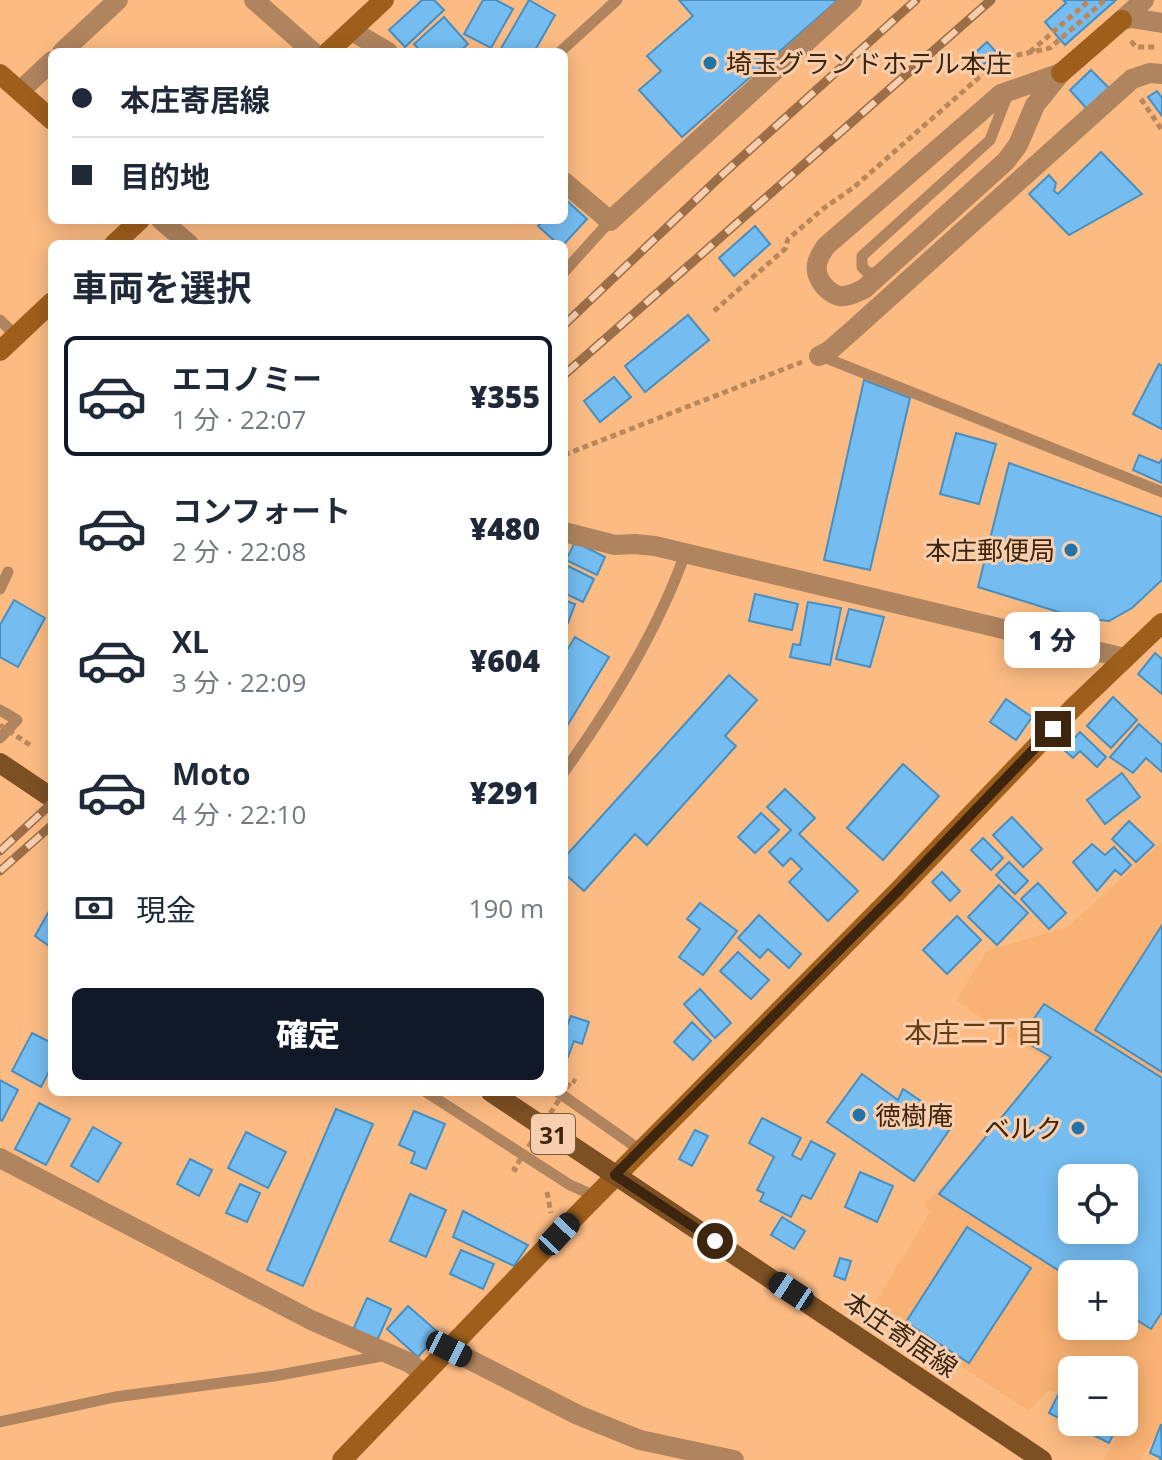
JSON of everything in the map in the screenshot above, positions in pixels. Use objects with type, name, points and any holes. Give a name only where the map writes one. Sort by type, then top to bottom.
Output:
[{"type":"main road","points":[[0,763],[48,795]]},
{"type":"main road","name":"本庄寄居線","points":[[497,1096],[1042,1460]]},
{"type":"street","points":[[66,48],[118,0]]},
{"type":"street","points":[[254,0],[308,48]]},
{"type":"street","points":[[333,48],[384,0]]},
{"type":"street","points":[[568,185],[610,221],[852,0]]},
{"type":"street","points":[[1061,73],[1009,91],[993,100],[826,246],[818,257],[815,269],[818,279],[829,292],[840,296],[864,289],[1013,154],[1035,105],[1061,73],[1144,0]]},
{"type":"street","points":[[1122,20],[1131,18],[1162,23]]},
{"type":"street","points":[[352,31],[381,48]]},
{"type":"street","points":[[20,91],[48,65]]},
{"type":"street","points":[[819,356],[854,329],[1132,79],[1150,73],[1162,74]]},
{"type":"street","points":[[0,74],[48,116]]},
{"type":"street","points":[[118,240],[136,224]]},
{"type":"street","points":[[166,224],[184,240]]},
{"type":"street","points":[[0,351],[48,313]]},
{"type":"street","points":[[568,533],[615,545],[635,544],[685,554],[1125,658]]},
{"type":"street","points":[[342,1460],[615,1175],[898,891],[1075,706],[1158,631]]},
{"type":"street","points":[[0,1158],[311,1320],[410,1363],[424,1374]]},
{"type":"street","points":[[449,1349],[578,1415],[640,1440],[734,1460]]},
{"type":"lane","points":[[564,48],[617,0]]},
{"type":"lane","points":[[881,273],[868,273],[862,267],[862,256],[990,140],[1009,91]]},
{"type":"lane","points":[[568,268],[610,221]]},
{"type":"lane","points":[[0,320],[16,336]]},
{"type":"lane","points":[[819,356],[1162,492]]},
{"type":"lane","points":[[568,766],[612,704],[685,554]]},
{"type":"lane","points":[[0,589],[8,572]]},
{"type":"lane","points":[[0,710],[17,720],[0,738]]},
{"type":"lane","points":[[432,1096],[570,1185],[595,1196]]},
{"type":"lane","points":[[564,1096],[640,1150]]},
{"type":"lane","points":[[0,1422],[115,1397],[274,1376],[388,1355]]},
{"type":"path","points":[[1030,53],[1090,0]]},
{"type":"path","points":[[1130,41],[1136,47],[1162,47]]},
{"type":"path","points":[[1132,79],[1162,130]]},
{"type":"path","points":[[568,453],[819,356]]},
{"type":"path","points":[[0,725],[33,747]]},
{"type":"path","points":[[568,1086],[572,1080],[576,1082]]},
{"type":"path","points":[[517,1171],[514,1169],[562,1096]]},
{"type":"shaded area","points":[[1162,842],[1162,1424],[1141,1460],[1104,1460],[1118,1436],[1138,1436],[1138,1356],[1058,1356],[1058,1393],[1049,1390],[1029,1411],[872,1308],[930,1212],[924,1206],[1049,1066],[1046,1058],[1019,1044],[956,1000],[987,951],[1067,927]]},
{"type":"building","points":[[422,0],[434,0],[444,10],[405,47],[389,30]]},
{"type":"building","points":[[483,0],[496,0],[513,9],[491,48],[464,34]]},
{"type":"building","points":[[529,0],[555,15],[536,48],[501,48]]},
{"type":"building","name":"埼玉グランドホテル本庄","points":[[679,0],[838,0],[682,137],[639,90],[661,71],[647,56],[693,16]]},
{"type":"building","points":[[1063,0],[1116,0],[1065,45],[1045,22],[1066,3]]},
{"type":"building","points":[[444,17],[468,44],[464,48],[418,48],[414,44]]},
{"type":"building","points":[[987,42],[996,52],[993,54],[995,56],[978,68],[969,58]]},
{"type":"building","points":[[1091,70],[1109,88],[1087,109],[1070,90]]},
{"type":"building","points":[[1157,91],[1162,98],[1162,116],[1148,97]]},
{"type":"building","points":[[1101,152],[1142,194],[1069,235],[1029,194],[1049,175],[1056,183],[1054,191],[1058,194]]},
{"type":"building","points":[[568,202],[587,219],[568,240],[554,240],[538,226],[568,224]]},
{"type":"building","points":[[755,226],[770,244],[734,276],[719,258]]},
{"type":"building","points":[[688,315],[709,340],[645,392],[625,366]]},
{"type":"building","points":[[1159,364],[1162,366],[1162,429],[1133,414]]},
{"type":"building","points":[[614,377],[631,397],[600,422],[584,401]]},
{"type":"building","points":[[864,380],[910,398],[870,570],[824,560]]},
{"type":"building","points":[[956,433],[996,444],[979,504],[940,494]]},
{"type":"building","points":[[1139,455],[1159,463],[1162,459],[1162,483],[1133,470]]},
{"type":"building","points":[[1009,463],[1162,517],[1162,580],[1132,608],[1109,621],[1078,618],[978,587]]},
{"type":"building","points":[[575,542],[605,557],[597,575],[568,561]]},
{"type":"building","points":[[568,566],[594,579],[583,602],[568,595]]},
{"type":"building","points":[[755,594],[798,604],[792,630],[749,621]]},
{"type":"building","points":[[14,600],[45,618],[18,667],[0,657],[0,625]]},
{"type":"building","points":[[568,601],[575,604],[568,623]]},
{"type":"building","points":[[808,602],[841,608],[830,665],[790,657],[793,644],[800,645]]},
{"type":"building","points":[[849,609],[884,617],[870,667],[836,659]]},
{"type":"building","points":[[575,637],[609,657],[568,724],[568,648]]},
{"type":"building","points":[[1155,653],[1162,659],[1162,694],[1138,674]]},
{"type":"building","points":[[729,675],[757,700],[725,736],[736,746],[647,845],[635,834],[584,891],[568,877],[568,854]]},
{"type":"building","points":[[1113,697],[1137,720],[1111,748],[1087,726]]},
{"type":"building","points":[[1006,699],[1032,717],[1016,740],[990,722]]},
{"type":"building","points":[[1139,724],[1162,745],[1162,772],[1146,758],[1133,773],[1110,757]]},
{"type":"building","points":[[1080,732],[1106,757],[1097,767],[1080,751],[1073,758],[1064,750]]},
{"type":"building","points":[[903,764],[939,796],[883,860],[847,828]]},
{"type":"building","points":[[1122,773],[1140,797],[1105,824],[1087,800]]},
{"type":"building","points":[[785,789],[815,818],[799,834],[858,891],[828,921],[789,882],[802,869],[791,858],[783,866],[769,852],[791,830],[767,807]]},
{"type":"building","points":[[761,813],[779,830],[755,853],[738,837]]},
{"type":"building","points":[[1012,817],[1042,849],[1023,867],[993,835]]},
{"type":"building","points":[[1129,821],[1154,845],[1136,862],[1112,839]]},
{"type":"building","points":[[983,838],[1003,858],[991,870],[971,850]]},
{"type":"building","points":[[1092,844],[1105,855],[1114,847],[1131,865],[1121,875],[1115,870],[1097,891],[1073,862]]},
{"type":"building","points":[[1009,862],[1028,881],[1015,894],[996,875]]},
{"type":"building","points":[[942,872],[960,891],[950,901],[932,882]]},
{"type":"building","points":[[1038,883],[1066,913],[1049,929],[1021,899]]},
{"type":"building","points":[[999,885],[1028,913],[997,945],[968,917]]},
{"type":"building","points":[[700,903],[737,931],[703,975],[679,957],[700,929],[687,919]]},
{"type":"building","points":[[48,913],[48,945],[35,936]]},
{"type":"building","points":[[759,915],[801,954],[789,968],[768,949],[760,958],[738,938]]},
{"type":"building","points":[[957,916],[981,940],[947,974],[923,950]]},
{"type":"building","points":[[1162,925],[1162,1072],[1095,1030]]},
{"type":"building","points":[[738,952],[769,980],[751,999],[720,971]]},
{"type":"building","points":[[700,989],[731,1023],[715,1038],[684,1004]]},
{"type":"building","name":"ベルク","points":[[1044,1004],[1162,1078],[1162,1312],[1151,1329],[1138,1321],[1138,1260],[1058,1260],[1058,1270],[939,1194],[1051,1057],[1020,1039]]},
{"type":"building","points":[[571,1016],[589,1022],[582,1044],[574,1041],[568,1057],[568,1024]]},
{"type":"building","points":[[692,1022],[711,1041],[693,1060],[674,1042]]},
{"type":"building","points":[[32,1033],[48,1041],[48,1074],[41,1087],[12,1071]]},
{"type":"building","points":[[862,1074],[898,1100],[903,1089],[954,1123],[914,1181],[827,1122]]},
{"type":"building","points":[[0,1080],[18,1090],[2,1121],[0,1120]]},
{"type":"building","points":[[39,1103],[70,1119],[46,1165],[15,1149]]},
{"type":"building","points":[[336,1109],[373,1124],[303,1286],[267,1270]]},
{"type":"building","points":[[414,1111],[445,1124],[426,1169],[411,1163],[415,1152],[399,1145]]},
{"type":"building","points":[[762,1118],[801,1138],[792,1155],[801,1160],[811,1141],[835,1154],[811,1199],[802,1195],[791,1217],[760,1201],[764,1193],[757,1190],[774,1157],[749,1143]]},
{"type":"building","points":[[93,1127],[121,1143],[98,1182],[71,1166]]},
{"type":"building","points":[[695,1130],[708,1136],[692,1166],[679,1159]]},
{"type":"building","points":[[246,1132],[286,1152],[268,1188],[228,1168]]},
{"type":"building","points":[[190,1159],[212,1170],[199,1196],[177,1184]]},
{"type":"building","points":[[860,1172],[893,1186],[877,1222],[845,1207]]},
{"type":"building","points":[[240,1184],[260,1193],[247,1222],[226,1213]]},
{"type":"building","points":[[410,1194],[446,1210],[426,1257],[390,1241]]},
{"type":"building","points":[[463,1211],[528,1245],[514,1266],[453,1237]]},
{"type":"building","points":[[782,1217],[805,1231],[794,1249],[771,1235]]},
{"type":"building","points":[[967,1227],[1031,1268],[969,1363],[906,1322]]},
{"type":"building","points":[[461,1250],[494,1264],[483,1289],[450,1274]]},
{"type":"building","points":[[840,1258],[851,1261],[845,1280],[834,1276]]},
{"type":"building","points":[[367,1298],[391,1309],[376,1343],[352,1332]]},
{"type":"building","points":[[408,1306],[439,1333],[418,1357],[387,1329]]},
{"type":"building","points":[[1058,1395],[1058,1418],[1049,1413]]},
{"type":"building","points":[[1161,1424],[1162,1460],[1160,1460],[1150,1453]]},
{"type":"building","points":[[1095,1436],[1112,1436],[1109,1443]]},
{"type":"railway","points":[[568,321],[723,174],[916,0]]},
{"type":"railway","points":[[568,371],[991,0]]},
{"type":"railway","points":[[0,851],[48,807]]},
{"type":"railway","points":[[0,871],[48,829]]},
{"type":"place","name":"埼玉グランドホテル本庄","points":[[710,63]]},
{"type":"place","name":"本庄郵便局","points":[[1071,550]]},
{"type":"place","name":"徳樹庵","points":[[859,1115]]},
{"type":"place","name":"ベルク","points":[[1078,1128]]},
{"type":"district","name":"本庄二丁目","points":[[974,1032]]},
{"type":"route","points":[[715,1241],[615,1175],[898,891],[1053,729]]}]
